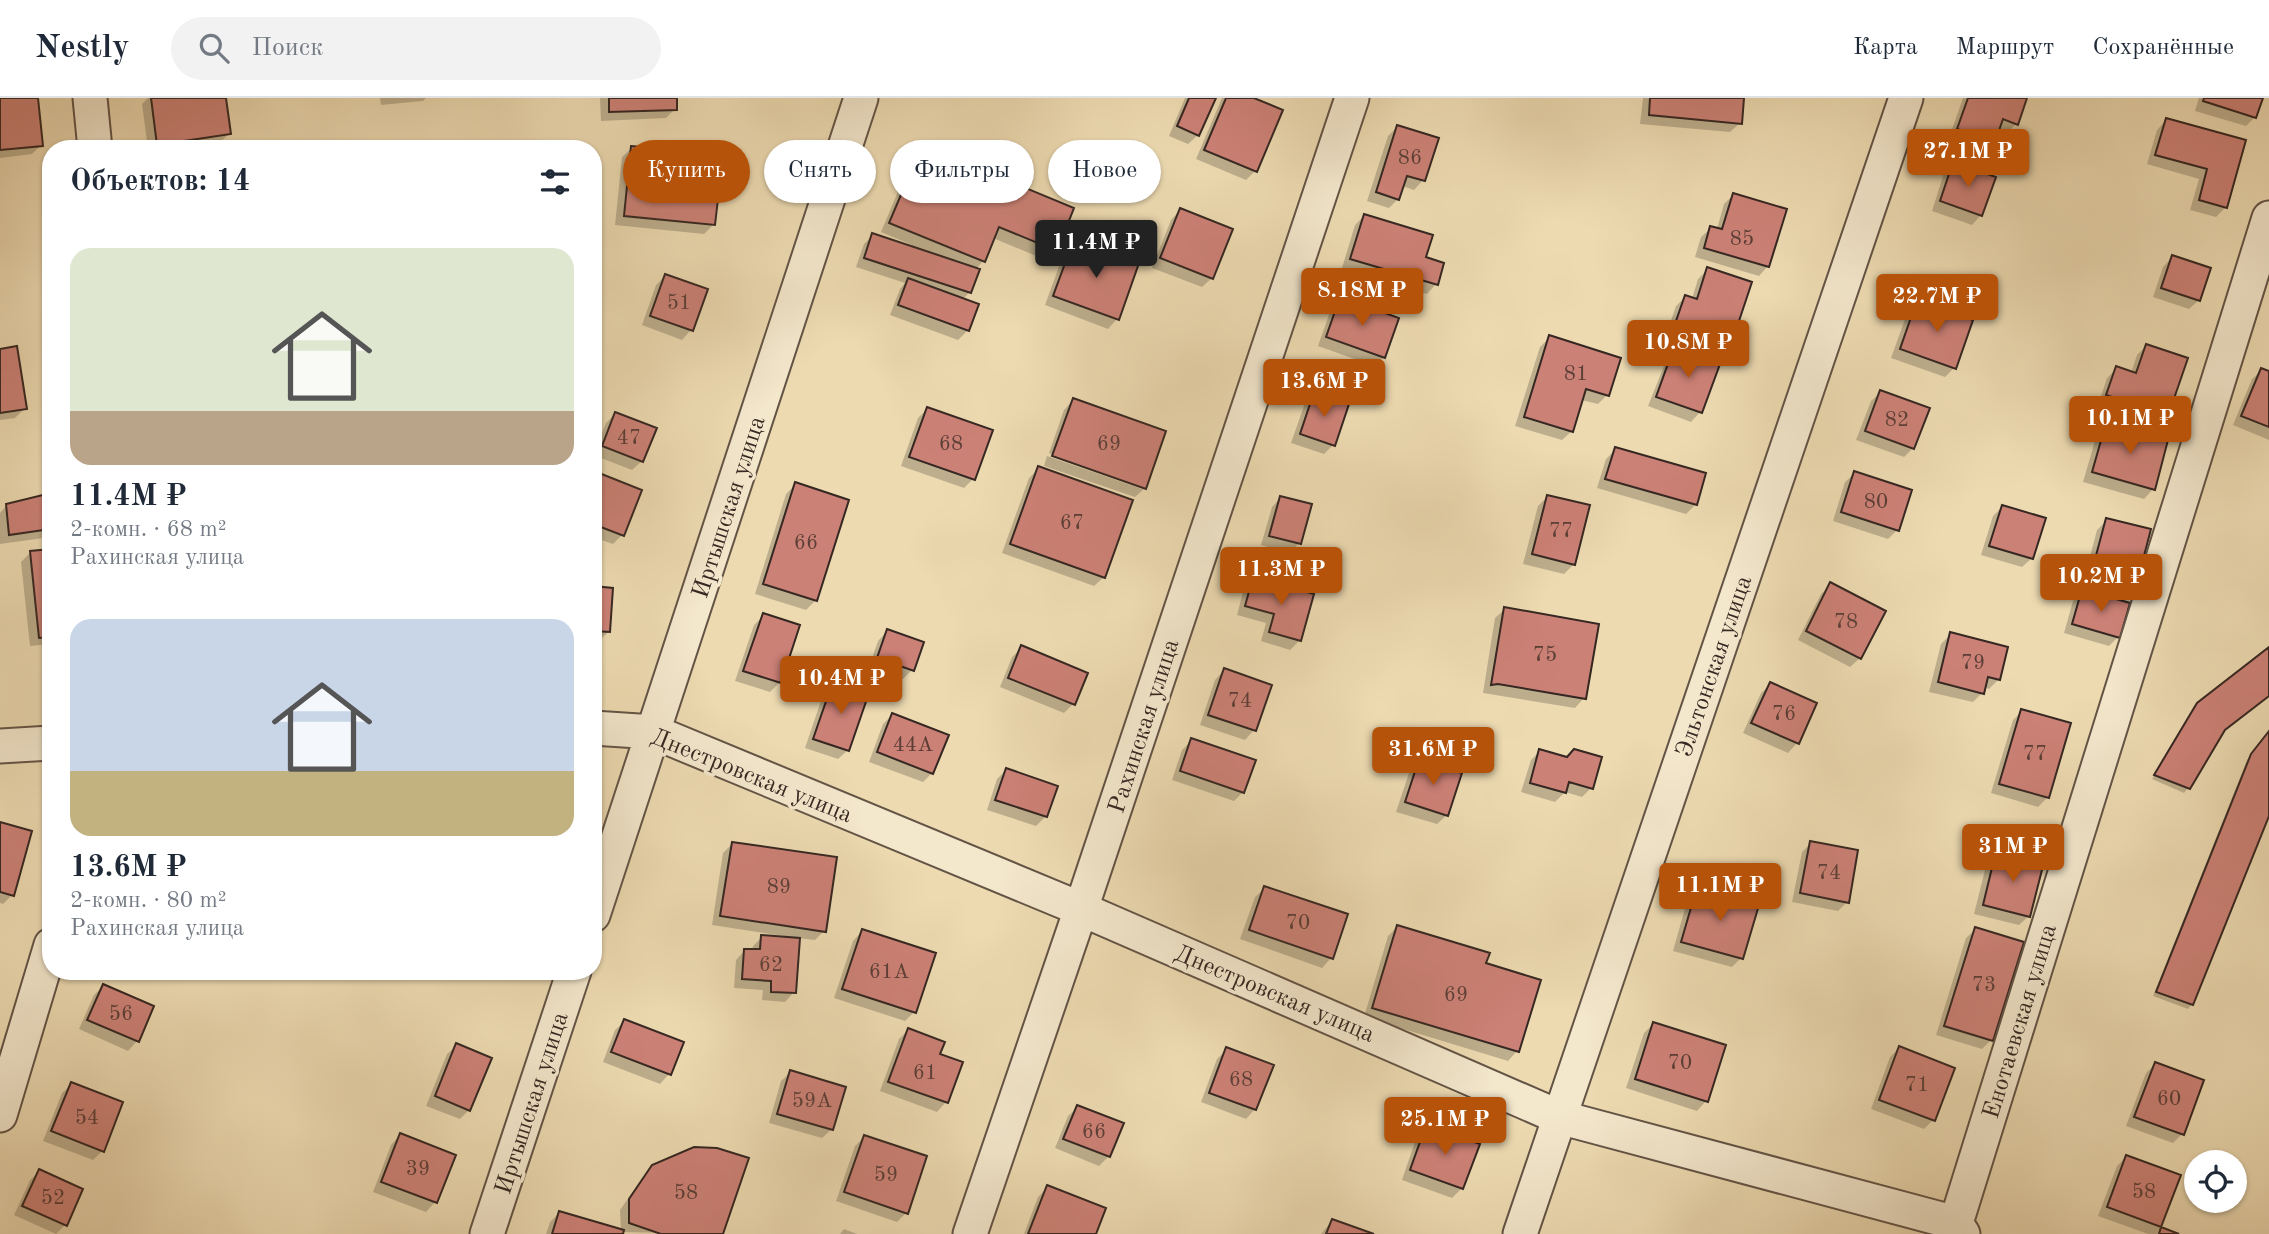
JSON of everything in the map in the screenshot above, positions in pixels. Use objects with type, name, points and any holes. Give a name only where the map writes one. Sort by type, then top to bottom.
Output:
[{"type":"street","points":[[90,98],[94,140]]},
{"type":"street","name":"Иртышская улица","points":[[602,888],[861,98]]},
{"type":"street","name":"Рахинская улица","points":[[970,1234],[1082,909],[1352,98]]},
{"type":"street","name":"Эльтонская улица","points":[[1520,1234],[1906,98]]},
{"type":"street","name":"Енотаевская улица","points":[[1960,1228],[2269,219]]},
{"type":"street","name":"Днестровская улица","points":[[602,729],[654,732],[1082,909],[1559,1117],[1960,1228]]},
{"type":"street","points":[[0,746],[42,744]]},
{"type":"street","points":[[0,1115],[42,975]]},
{"type":"street","name":"Иртышская улица","points":[[487,1234],[572,980]]},
{"type":"building","points":[[0,98],[38,98],[42,146],[0,150]]},
{"type":"building","points":[[151,98],[226,98],[231,134],[191,140],[156,140]]},
{"type":"building","points":[[609,98],[677,98],[677,110],[609,112]]},
{"type":"building","points":[[1189,98],[1216,98],[1199,136],[1177,126]]},
{"type":"building","points":[[1226,98],[1254,98],[1283,110],[1257,172],[1204,150]]},
{"type":"building","points":[[1650,98],[1744,98],[1742,124],[1649,115]]},
{"type":"building","points":[[1968,98],[2027,98],[2018,125],[2003,119],[1995,142],[1957,129]]},
{"type":"building","points":[[2204,98],[2263,98],[2256,118],[2203,101]]},
{"type":"building","points":[[2166,118],[2246,140],[2227,208],[2199,200],[2207,169],[2155,155]]},
{"type":"building","points":[[1397,125],[1439,138],[1425,181],[1407,176],[1399,200],[1376,192]]},
{"type":"building","points":[[1953,162],[1996,177],[1982,216],[1940,201]]},
{"type":"building","points":[[1034,191],[1048,197],[1048,203],[1062,203],[1074,208],[1057,251],[999,227],[985,262],[889,223],[897,203],[1034,203]]},
{"type":"building","points":[[1733,193],[1787,209],[1769,267],[1704,248],[1710,226],[1722,229]]},
{"type":"building","points":[[625,203],[718,203],[715,225],[624,216]]},
{"type":"building","points":[[1180,208],[1233,229],[1213,279],[1160,258]]},
{"type":"building","points":[[1364,214],[1433,235],[1426,257],[1444,263],[1438,285],[1350,259]]},
{"type":"building","points":[[872,233],[980,269],[971,293],[864,258]]},
{"type":"building","points":[[1074,239],[1139,263],[1119,320],[1053,296]]},
{"type":"building","points":[[2172,255],[2211,268],[2200,301],[2161,288]]},
{"type":"building","points":[[1707,267],[1752,282],[1725,363],[1668,344],[1685,295],[1697,299]]},
{"type":"building","points":[[665,274],[708,289],[693,331],[650,316]]},
{"type":"building","points":[[908,278],[979,304],[969,331],[898,305]]},
{"type":"building","points":[[1340,297],[1399,318],[1385,358],[1326,337]]},
{"type":"building","points":[[1917,300],[1973,320],[1956,369],[1900,349]]},
{"type":"building","points":[[1549,335],[1621,358],[1609,396],[1586,389],[1573,432],[1524,417]]},
{"type":"building","points":[[2146,344],[2188,358],[2168,416],[2106,395],[2116,366],[2136,373]]},
{"type":"building","points":[[17,346],[27,409],[0,413],[0,349]]},
{"type":"building","points":[[1674,347],[1720,364],[1702,413],[1656,397]]},
{"type":"building","points":[[2261,368],[2269,371],[2269,427],[2241,416]]},
{"type":"building","points":[[1880,390],[1930,408],[1914,449],[1865,431]]},
{"type":"building","points":[[1314,392],[1349,404],[1335,446],[1300,434]]},
{"type":"building","points":[[1073,398],[1166,431],[1146,489],[1052,456]]},
{"type":"building","points":[[927,407],[993,430],[975,480],[909,457]]},
{"type":"building","points":[[615,412],[657,428],[643,462],[602,446]]},
{"type":"building","points":[[2106,423],[2168,440],[2155,490],[2092,472]]},
{"type":"building","points":[[1615,447],[1706,473],[1697,505],[1605,479]]},
{"type":"building","points":[[1038,466],[1133,500],[1105,578],[1010,544]]},
{"type":"building","points":[[1854,471],[1912,490],[1899,531],[1841,512]]},
{"type":"building","points":[[602,474],[642,490],[624,536],[602,527]]},
{"type":"building","points":[[795,482],[849,500],[817,601],[763,584]]},
{"type":"building","points":[[42,495],[42,530],[9,535],[6,504]]},
{"type":"building","points":[[1547,495],[1590,505],[1575,565],[1532,554]]},
{"type":"building","points":[[1280,496],[1312,504],[1301,544],[1269,536]]},
{"type":"building","points":[[2002,505],[2046,518],[2033,559],[1989,546]]},
{"type":"building","points":[[2106,518],[2151,529],[2139,575],[2094,563]]},
{"type":"building","points":[[42,550],[42,638],[39,638],[30,551]]},
{"type":"building","points":[[1253,577],[1314,594],[1301,641],[1269,632],[1274,614],[1245,606]]},
{"type":"building","points":[[1830,582],[1886,611],[1861,659],[1806,631]]},
{"type":"building","points":[[602,587],[613,588],[610,632],[602,632]]},
{"type":"building","points":[[2082,589],[2130,603],[2120,638],[2072,624]]},
{"type":"building","points":[[1504,607],[1599,624],[1586,699],[1491,685]]},
{"type":"building","points":[[763,613],[800,625],[781,683],[743,671]]},
{"type":"building","points":[[887,629],[924,642],[914,671],[877,658]]},
{"type":"building","points":[[1950,632],[2008,647],[2000,680],[1988,677],[1984,694],[1938,682]]},
{"type":"building","points":[[1021,645],[1088,673],[1075,705],[1008,678]]},
{"type":"building","points":[[2269,647],[2269,696],[2225,730],[2190,789],[2154,775],[2197,703]]},
{"type":"building","points":[[1224,668],[1272,685],[1256,731],[1208,715]]},
{"type":"building","points":[[833,681],[869,693],[849,751],[813,739]]},
{"type":"building","points":[[1770,682],[1817,703],[1799,744],[1751,723]]},
{"type":"building","points":[[2021,709],[2071,723],[2049,798],[1999,784]]},
{"type":"building","points":[[892,713],[949,735],[933,774],[877,752]]},
{"type":"building","points":[[2269,731],[2269,816],[2193,1005],[2156,992],[2251,754]]},
{"type":"building","points":[[1191,738],[1256,760],[1244,793],[1180,771]]},
{"type":"building","points":[[1539,749],[1567,757],[1574,749],[1602,757],[1593,789],[1569,782],[1566,793],[1530,783]]},
{"type":"building","points":[[1419,759],[1462,773],[1448,816],[1405,802]]},
{"type":"building","points":[[1006,768],[1058,786],[1047,817],[995,800]]},
{"type":"building","points":[[0,822],[32,831],[14,896],[0,892]]},
{"type":"building","points":[[1810,841],[1858,850],[1849,903],[1800,893]]},
{"type":"building","points":[[732,842],[837,857],[826,932],[720,916]]},
{"type":"building","points":[[1996,851],[2044,862],[2030,917],[1983,905]]},
{"type":"building","points":[[1264,886],[1348,914],[1333,959],[1249,930]]},
{"type":"building","points":[[1697,887],[1759,905],[1743,959],[1681,942]]},
{"type":"building","points":[[1397,925],[1490,953],[1486,963],[1541,980],[1519,1052],[1372,1008]]},
{"type":"building","points":[[1975,927],[2024,942],[1993,1041],[1944,1026]]},
{"type":"building","points":[[862,929],[936,953],[916,1013],[842,989]]},
{"type":"building","points":[[761,935],[800,938],[796,993],[771,992],[771,981],[742,979],[744,949],[760,949]]},
{"type":"building","points":[[103,984],[154,1006],[139,1042],[87,1020]]},
{"type":"building","points":[[624,1019],[684,1042],[671,1075],[611,1052]]},
{"type":"building","points":[[1653,1022],[1726,1045],[1708,1102],[1635,1079]]},
{"type":"building","points":[[908,1028],[945,1042],[940,1054],[963,1062],[948,1103],[888,1082]]},
{"type":"building","points":[[456,1043],[492,1058],[470,1111],[435,1096]]},
{"type":"building","points":[[1899,1046],[1955,1068],[1935,1121],[1879,1100]]},
{"type":"building","points":[[1226,1047],[1274,1065],[1256,1110],[1209,1093]]},
{"type":"building","points":[[2155,1062],[2204,1080],[2184,1135],[2134,1117]]},
{"type":"building","points":[[790,1070],[846,1087],[833,1130],[777,1114]]},
{"type":"building","points":[[71,1082],[123,1102],[104,1152],[51,1131]]},
{"type":"building","points":[[1077,1105],[1124,1123],[1110,1157],[1063,1139]]},
{"type":"building","points":[[1426,1125],[1480,1144],[1463,1189],[1410,1170]]},
{"type":"building","points":[[400,1133],[456,1155],[437,1203],[381,1182]]},
{"type":"building","points":[[864,1135],[927,1156],[908,1214],[844,1192]]},
{"type":"building","points":[[694,1147],[717,1148],[749,1158],[723,1234],[661,1234],[629,1223],[629,1199],[652,1165]]},
{"type":"building","points":[[2126,1155],[2181,1175],[2161,1227],[2107,1207]]},
{"type":"building","points":[[39,1169],[83,1189],[67,1226],[22,1206]]},
{"type":"building","points":[[1047,1185],[1106,1208],[1096,1234],[1028,1234]]},
{"type":"building","points":[[559,1211],[624,1230],[623,1234],[552,1234]]},
{"type":"building","points":[[1332,1219],[1374,1234],[1326,1234]]},
{"type":"building","points":[[2161,1227],[2179,1234],[2159,1234]]}]
